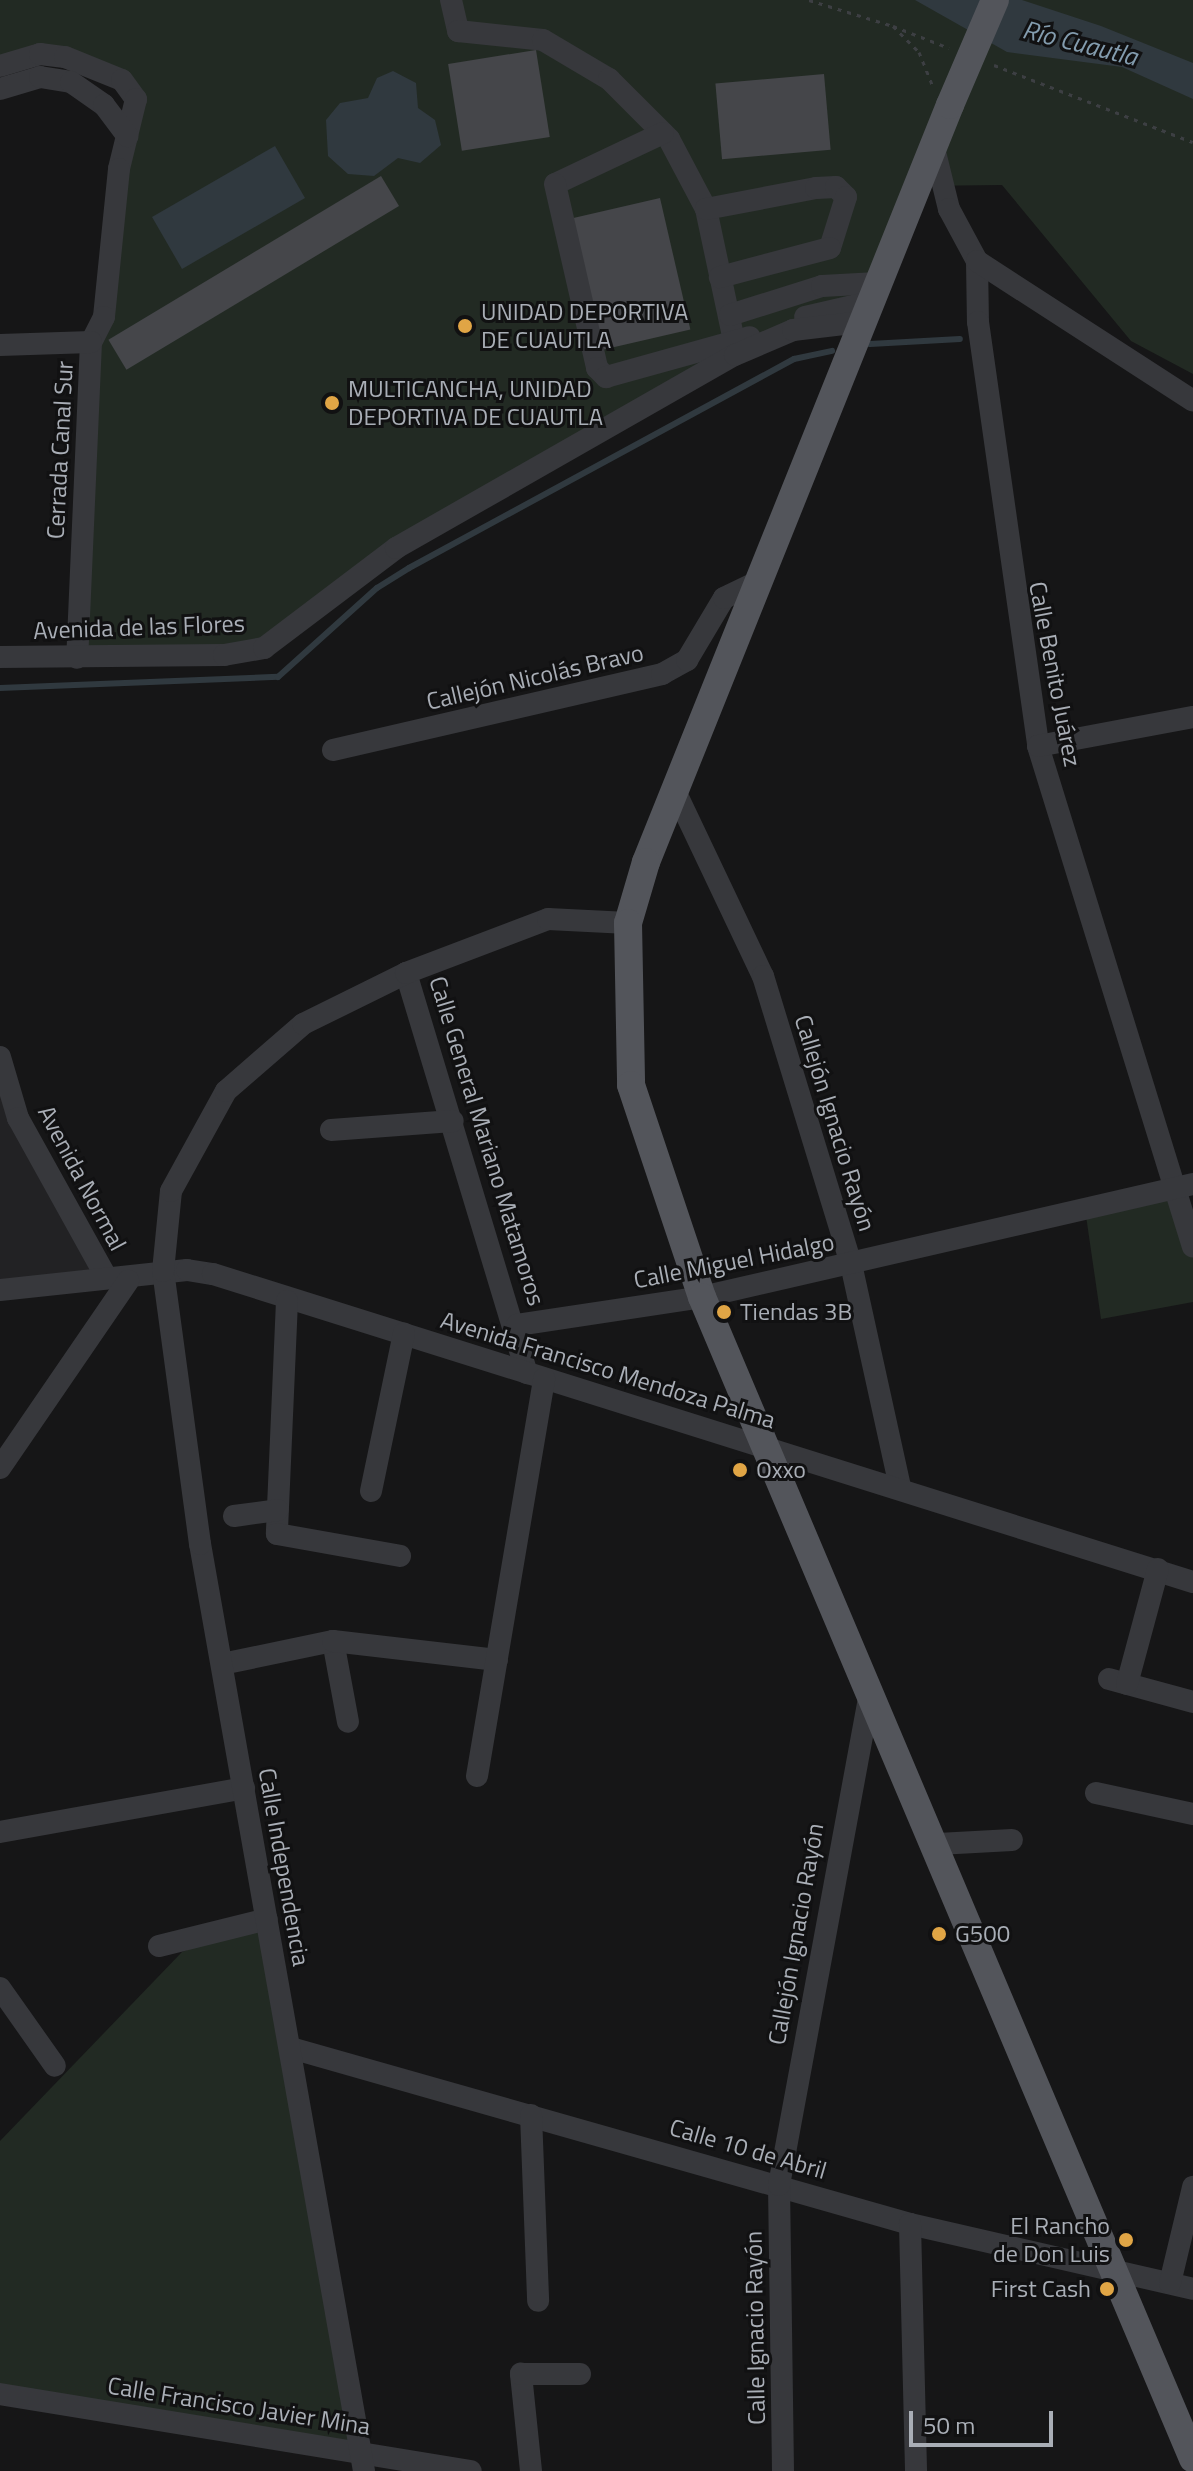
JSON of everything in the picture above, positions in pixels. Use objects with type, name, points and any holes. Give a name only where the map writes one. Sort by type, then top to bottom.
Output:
[{"type":"main road","points":[[995,0],[942,98],[934,148],[757,582],[675,791],[628,923],[631,1085],[702,1297],[870,1693],[938,1844],[1193,2459]]},
{"type":"street","points":[[451,0],[458,31],[543,40],[609,79],[663,133],[706,209],[734,341]]},
{"type":"street","name":"Cerrada Canal Sur","points":[[0,66],[40,54],[122,80],[136,99],[127,136],[104,317],[91,342],[77,658]]},
{"type":"street","points":[[0,89],[40,77],[71,82],[104,105],[127,136]]},
{"type":"street","points":[[663,133],[555,184],[597,368],[606,377],[870,302]]},
{"type":"street","name":"Calle Benito Juárez","points":[[934,148],[949,209],[977,261],[978,322],[1038,746],[1184,1186],[1193,1247]]},
{"type":"street","points":[[706,209],[816,188],[836,187],[846,197],[830,248],[720,277]]},
{"type":"street","points":[[977,261],[1193,401]]},
{"type":"street","points":[[730,315],[822,286],[870,302]]},
{"type":"street","name":"Avenida de las Flores","points":[[0,657],[77,658],[264,648],[396,548],[735,355],[870,302]]},
{"type":"street","points":[[0,345],[91,342]]},
{"type":"street","name":"Callejón Nicolás Bravo","points":[[333,750],[662,674],[687,660],[724,598],[757,582]]},
{"type":"street","points":[[1038,746],[1193,717]]},
{"type":"street","name":"Callejón Ignacio Rayón","points":[[675,791],[763,976],[851,1264],[900,1486]]},
{"type":"street","name":"Calle Independencia","points":[[363,2462],[222,1664],[163,1271],[171,1191],[226,1091],[303,1024],[406,973],[548,919],[628,923]]},
{"type":"street","name":"Calle General Mariano Matamoros","points":[[406,973],[517,1325],[536,1376]]},
{"type":"street","name":"Avenida Normal","points":[[0,1057],[18,1118],[117,1279]]},
{"type":"street","points":[[331,1130],[453,1121]]},
{"type":"street","name":"Calle Miguel Hidalgo","points":[[517,1325],[702,1297],[1184,1186]]},
{"type":"street","name":"Avenida Francisco Mendoza Palma","points":[[0,1290],[117,1279],[163,1271],[213,1274],[287,1301],[404,1333],[900,1486],[1193,1582]]},
{"type":"street","points":[[0,1468],[117,1279]]},
{"type":"street","points":[[287,1301],[277,1534],[400,1556]]},
{"type":"street","points":[[371,1491],[404,1333]]},
{"type":"street","points":[[477,1776],[497,1660],[536,1376]]},
{"type":"street","points":[[234,1516],[278,1510]]},
{"type":"street","points":[[1158,1569],[1118,1682],[1193,1702]]},
{"type":"street","points":[[333,1641],[348,1722]]},
{"type":"street","points":[[222,1664],[333,1641],[497,1660]]},
{"type":"street","name":"Callejón Ignacio Rayón","points":[[779,2185],[870,1693]]},
{"type":"street","points":[[0,1832],[244,1788]]},
{"type":"street","points":[[1096,1793],[1193,1814]]},
{"type":"street","points":[[938,1844],[1012,1840]]},
{"type":"street","points":[[159,1946],[267,1919]]},
{"type":"street","points":[[0,1988],[55,2066]]},
{"type":"street","name":"Calle 10 de Abril","points":[[291,2048],[910,2224],[1193,2289]]},
{"type":"street","points":[[531,2115],[538,2301]]},
{"type":"street","name":"Calle Ignacio Rayón","points":[[779,2185],[783,2471]]},
{"type":"street","points":[[1170,2283],[1193,2187]]},
{"type":"street","points":[[910,2224],[916,2471]]},
{"type":"street","points":[[531,2471],[521,2374],[580,2374]]},
{"type":"street","name":"Calle Francisco Javier Mina","points":[[0,2394],[363,2462],[471,2471]]},
{"type":"path","points":[[809,0],[893,26],[965,54]]},
{"type":"path","points":[[893,26],[919,52],[942,98]]},
{"type":"path","points":[[979,59],[1193,142]]},
{"type":"shaded area","name":"UNIDAD DEPORTIVA DE CUAUTLA","points":[[0,0],[1193,0],[1193,374],[1131,341],[1002,185],[918,186],[861,322],[793,330],[396,548],[264,648],[77,658],[91,342],[136,99],[65,57],[0,66]]},
{"type":"shaded area","points":[[0,1057],[106,1277],[0,1291]]},
{"type":"shaded area","points":[[1175,1188],[1193,1247],[1193,1302],[1101,1319],[1085,1209]]},
{"type":"shaded area","points":[[267,1919],[362,2452],[0,2394],[0,2141],[182,1952]]},
{"type":"water","name":"Río Cuautla","points":[[915,0],[1022,0],[1101,26],[1193,63],[1193,99],[1122,67],[1007,52]]},
{"type":"water","points":[[393,71],[416,83],[418,108],[435,120],[441,145],[420,163],[398,158],[374,176],[348,174],[328,156],[326,120],[340,103],[368,98],[377,78]]},
{"type":"water","points":[[275,146],[305,198],[182,269],[152,217]]},
{"type":"building","points":[[536,50],[550,137],[462,151],[448,64]]},
{"type":"building","points":[[824,74],[831,150],[722,159],[715,83]]},
{"type":"building","points":[[381,176],[399,206],[126,370],[108,340]]},
{"type":"building","points":[[660,198],[690,330],[603,350],[572,218]]},
{"type":"waterway","points":[[870,344],[960,339]]},
{"type":"waterway","points":[[0,688],[278,677],[377,588],[409,568],[794,359],[832,351]]},
{"type":"place","name":"UNIDAD DEPORTIVA DE CUAUTLA","points":[[465,326]]},
{"type":"place","name":"MULTICANCHA, UNIDAD DEPORTIVA DE CUAUTLA","points":[[332,403]]},
{"type":"place","name":"Tiendas 3B","points":[[724,1312]]},
{"type":"place","name":"Oxxo","points":[[740,1470]]},
{"type":"place","name":"G500","points":[[939,1934]]},
{"type":"place","name":"El Rancho de Don Luis","points":[[1126,2240]]},
{"type":"place","name":"First Cash","points":[[1107,2289]]}]
